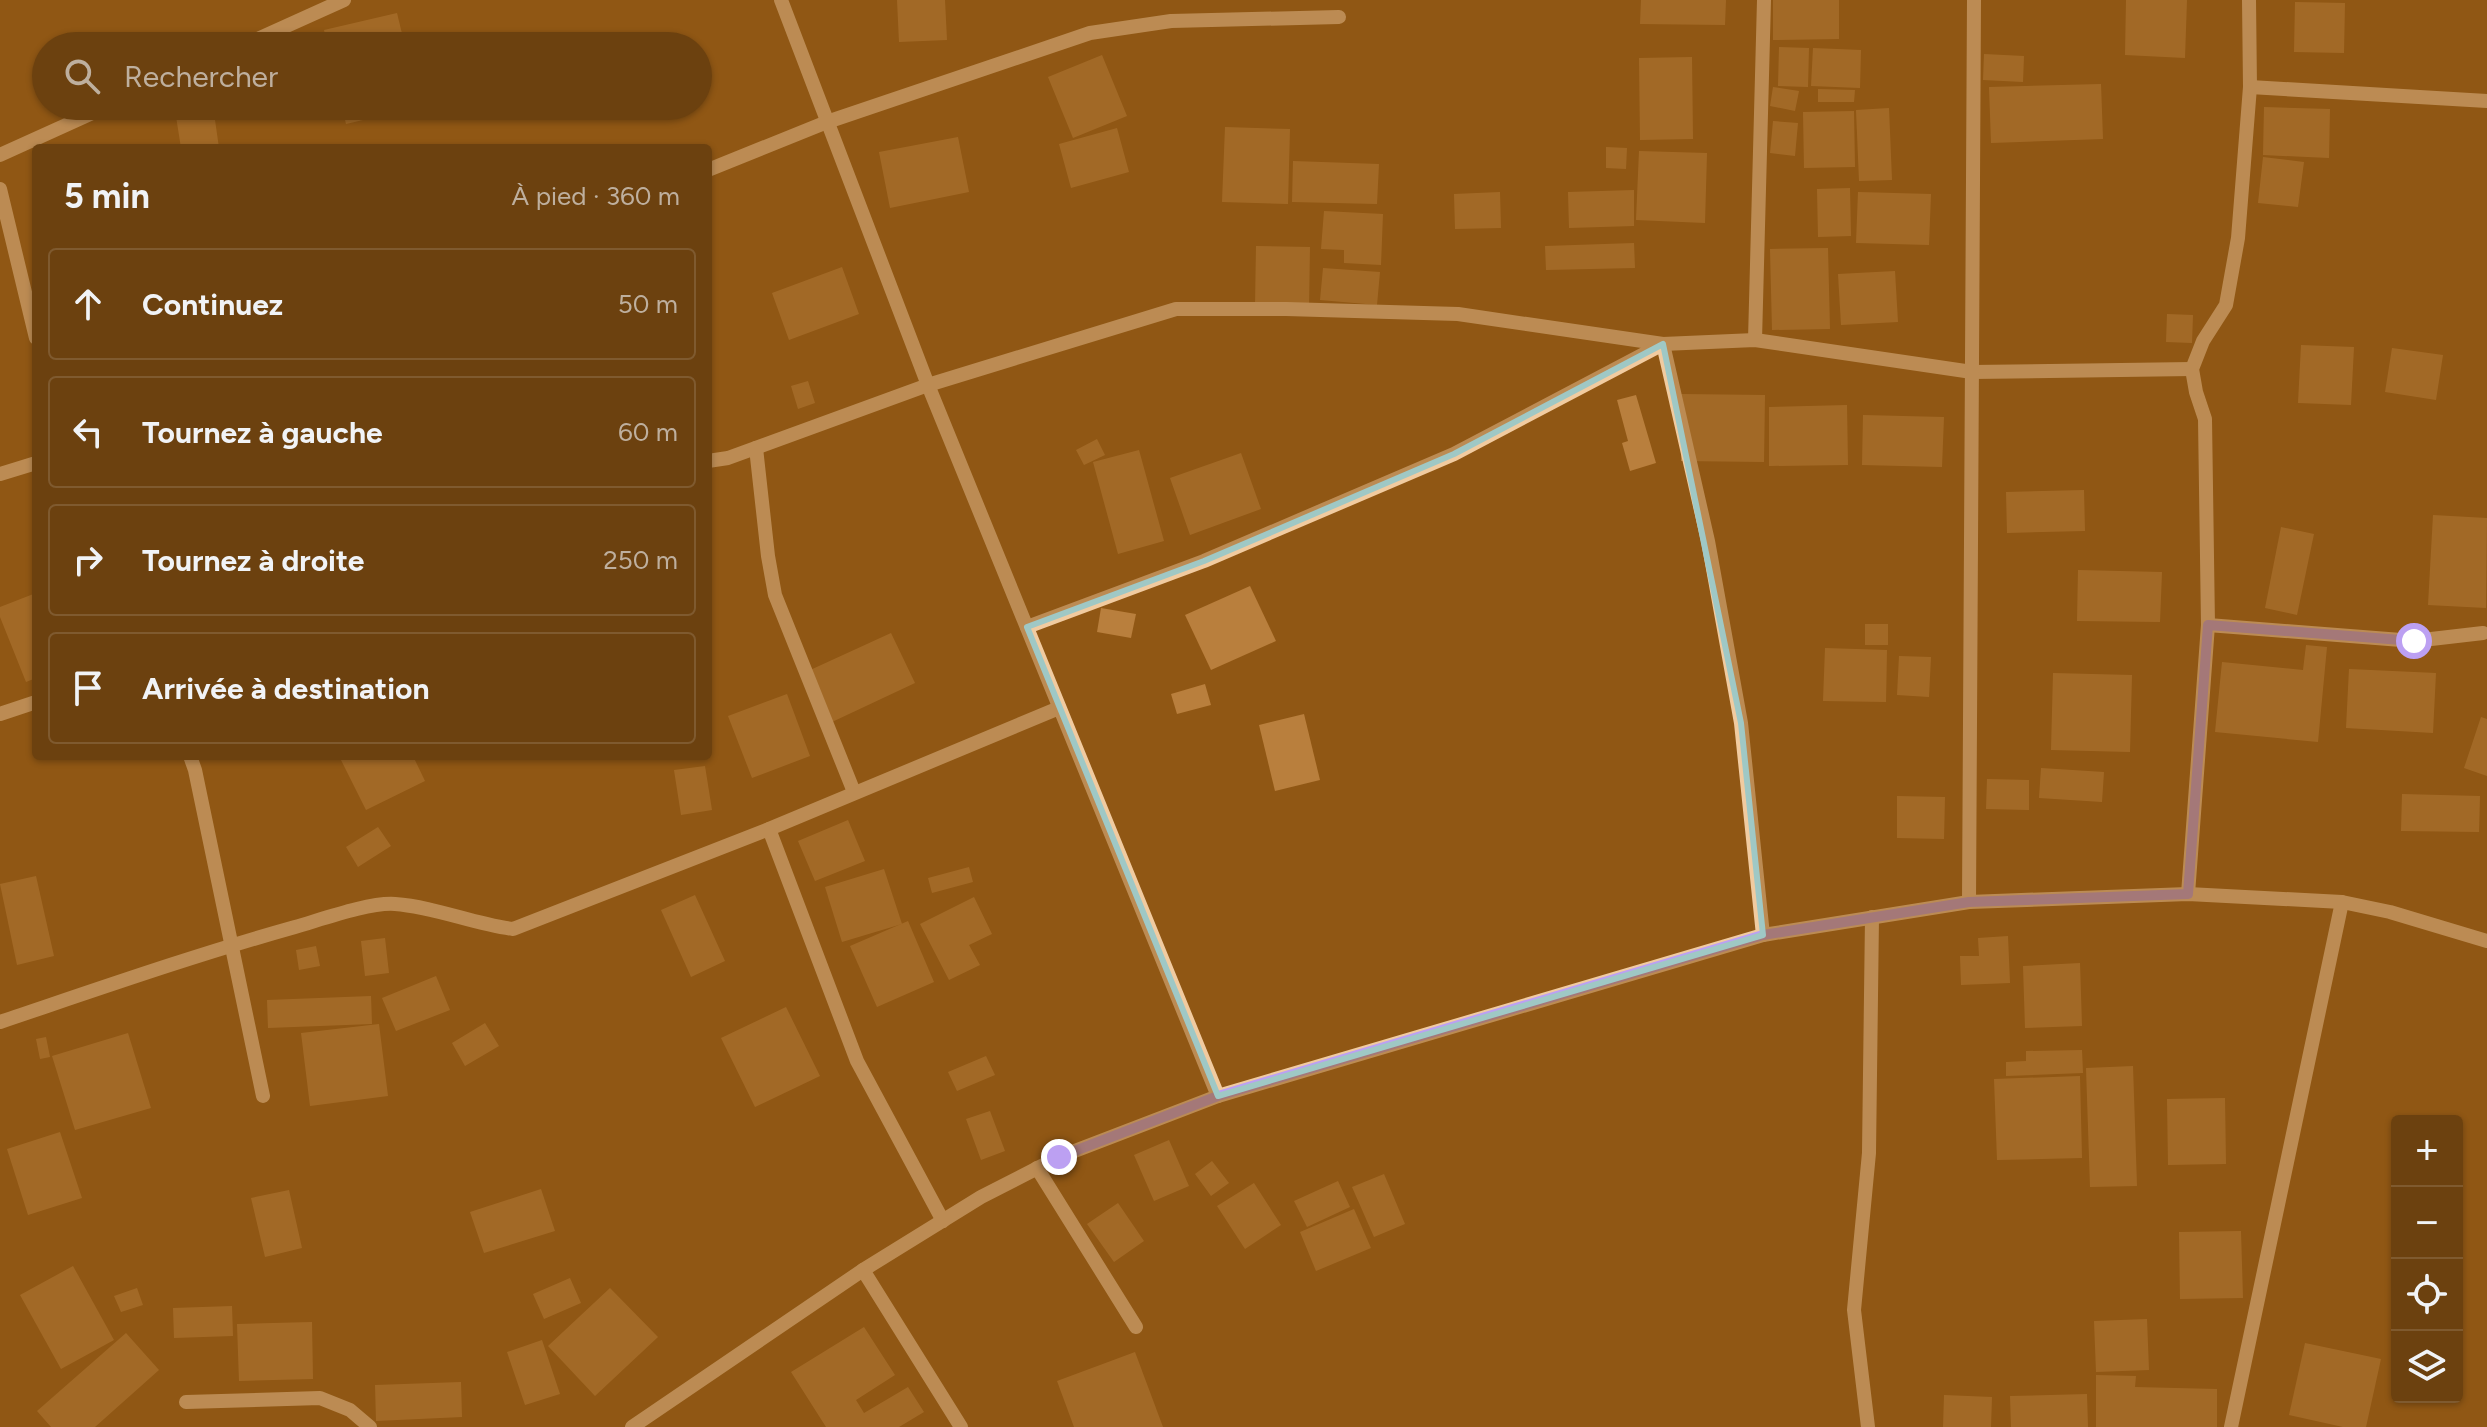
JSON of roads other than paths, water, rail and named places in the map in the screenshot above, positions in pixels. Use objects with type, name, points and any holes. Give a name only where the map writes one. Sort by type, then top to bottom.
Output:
[{"type":"street","points":[[273,32],[344,0]]},
{"type":"street","points":[[781,0],[928,385],[1218,1096]]},
{"type":"street","points":[[1755,340],[1764,0]]},
{"type":"street","points":[[1969,902],[1974,0]]},
{"type":"street","points":[[2188,894],[2208,625],[2205,419],[2192,369],[2203,341],[2226,305],[2238,238],[2250,87],[2249,0]]},
{"type":"street","points":[[712,168],[827,122],[1090,33],[1171,21],[1339,17]]},
{"type":"street","points":[[2250,87],[2487,101]]},
{"type":"street","points":[[0,155],[77,120]]},
{"type":"street","points":[[0,189],[32,321]]},
{"type":"street","points":[[712,460],[728,458],[928,385],[1176,309],[1458,314],[1663,344],[1755,340],[1972,372],[2192,369]]},
{"type":"street","points":[[1027,627],[1204,561],[1454,454],[1663,344]]},
{"type":"street","points":[[1663,344],[1708,541],[1741,723],[1763,935]]},
{"type":"street","points":[[756,448],[775,595],[854,792]]},
{"type":"street","points":[[0,474],[32,464]]},
{"type":"street","points":[[2208,625],[2414,641],[2483,633]]},
{"type":"street","points":[[0,714],[32,703]]},
{"type":"street","points":[[0,1022],[230,945],[344,913],[392,904],[443,912],[513,929],[769,829],[1059,708]]},
{"type":"street","points":[[191,760],[263,1096]]},
{"type":"street","points":[[769,829],[857,1061],[943,1221]]},
{"type":"street","points":[[632,1427],[863,1270],[981,1197],[1059,1157],[1218,1096],[1763,935],[1969,902],[2188,894],[2342,902],[2390,912],[2487,941]]},
{"type":"street","points":[[2231,1427],[2342,902]]},
{"type":"street","points":[[1868,1427],[1854,1310],[1869,1153],[1872,917]]},
{"type":"street","points":[[1037,1168],[1136,1327]]},
{"type":"street","points":[[863,1270],[961,1427]]},
{"type":"street","points":[[186,1402],[320,1398],[350,1410],[370,1427]]}]
